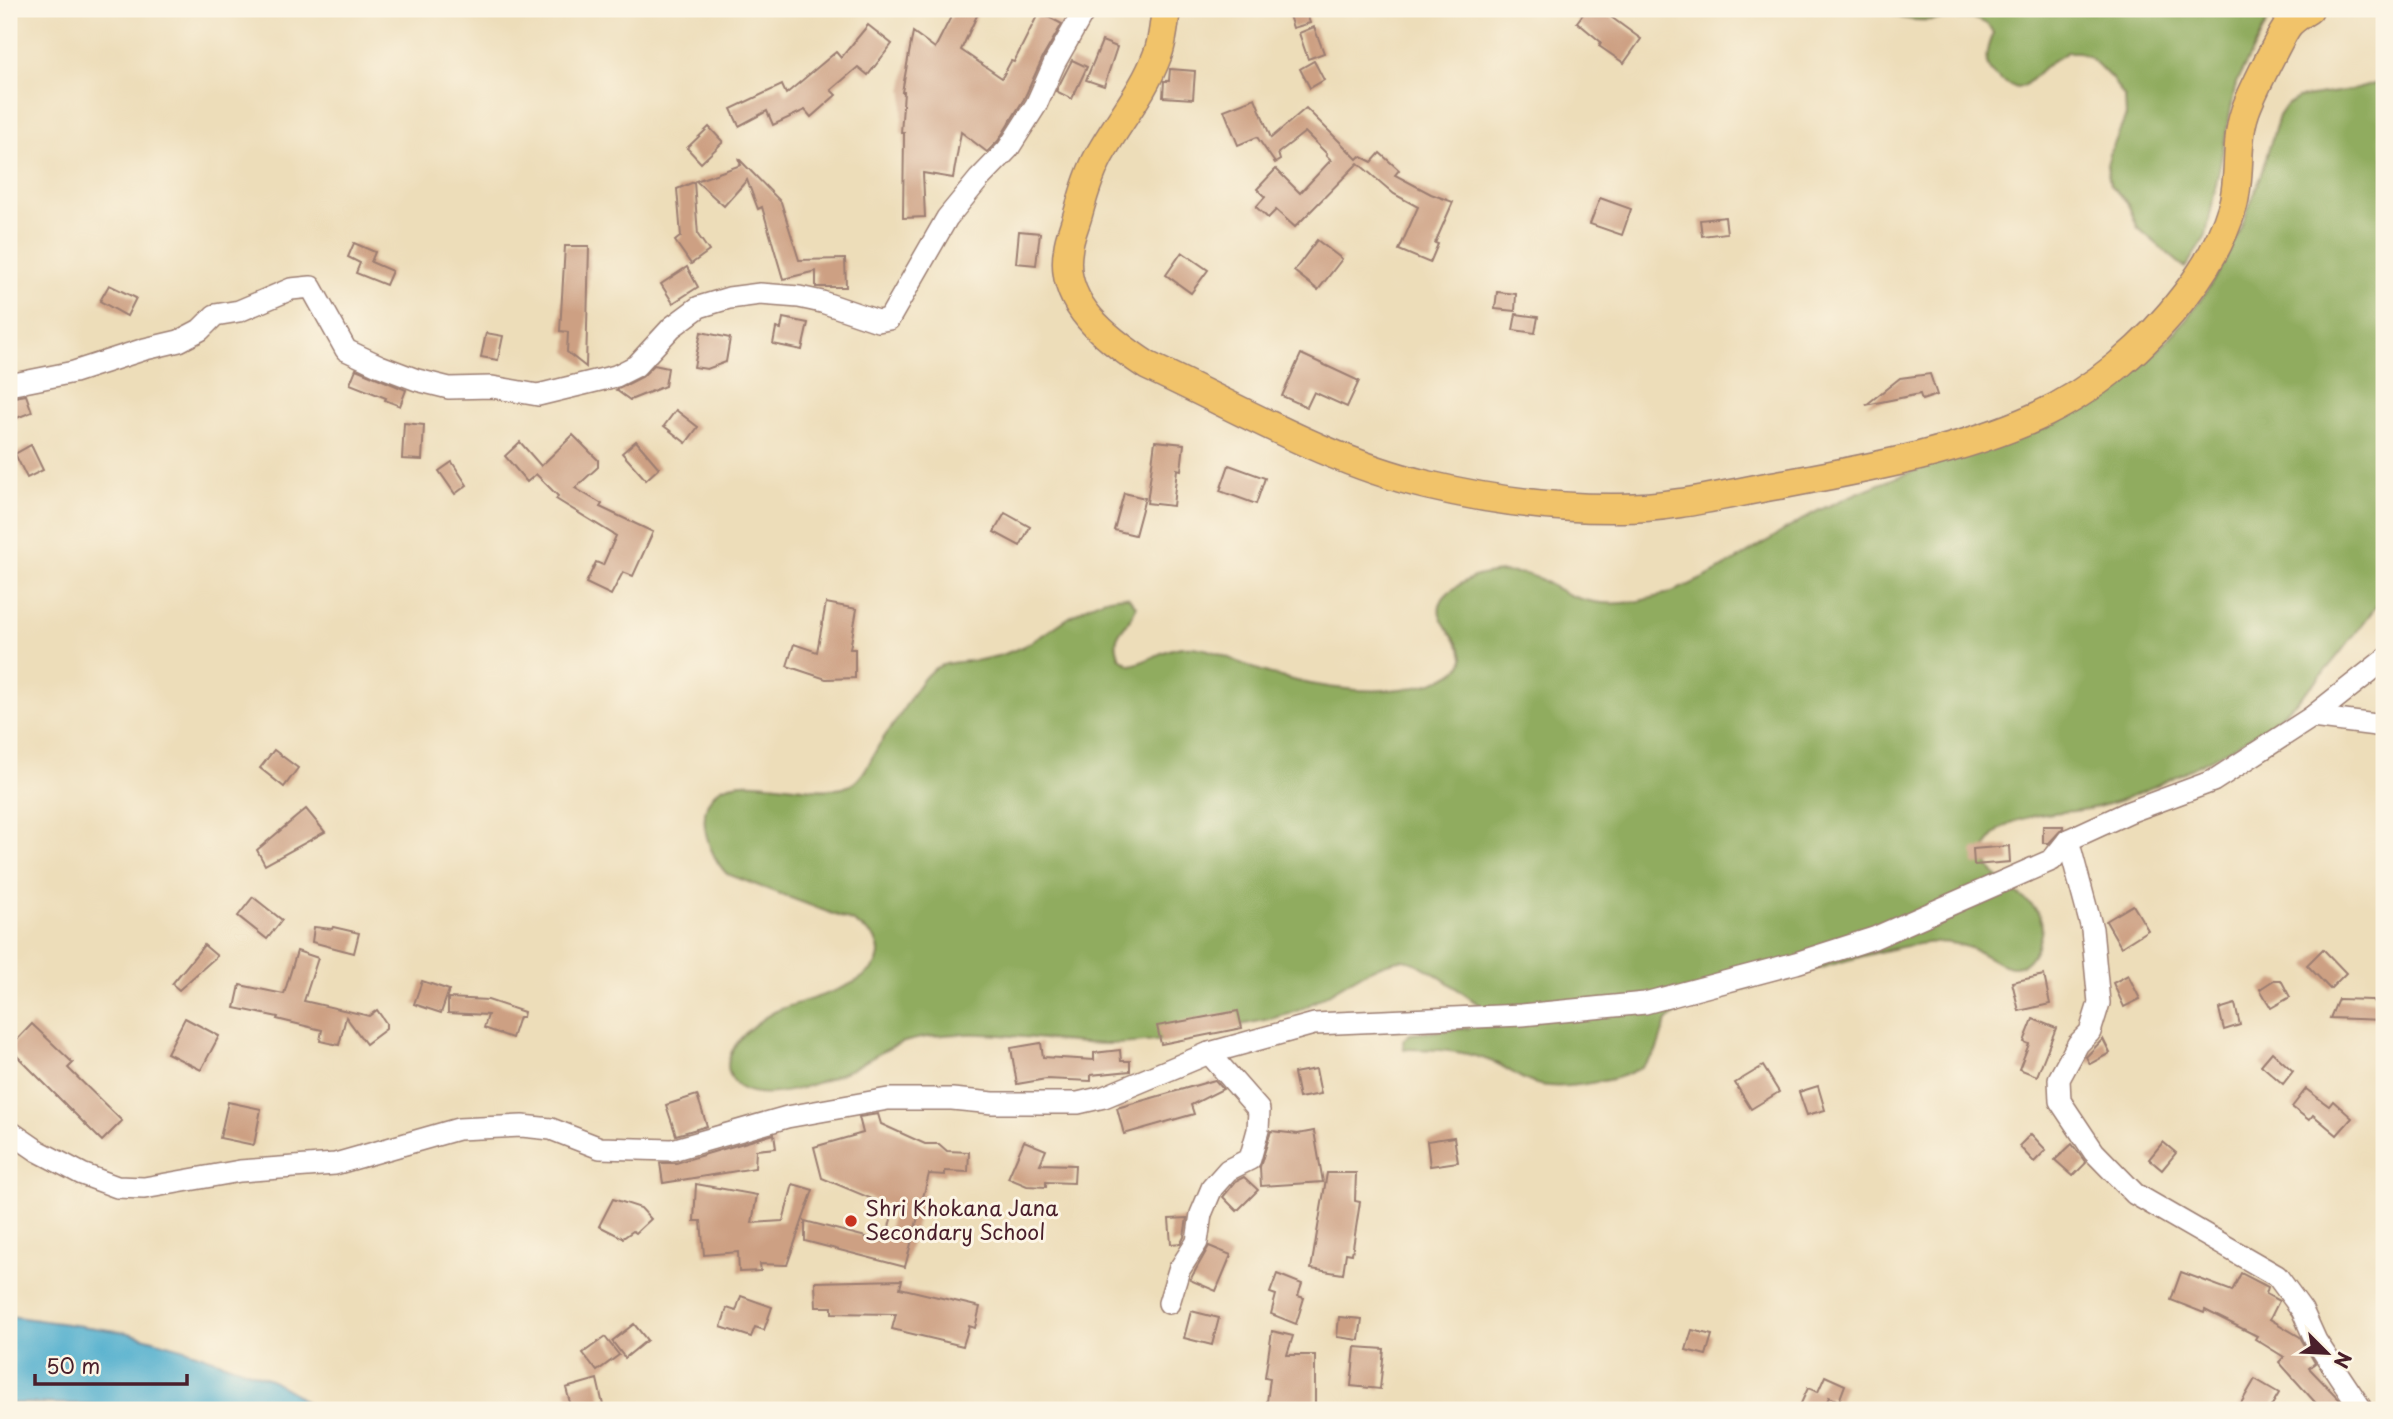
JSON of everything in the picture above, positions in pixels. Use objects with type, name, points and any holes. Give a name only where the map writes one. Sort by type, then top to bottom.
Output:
[{"type":"main road","points":[[1167,9],[1158,55],[1101,152],[1083,197],[1067,250],[1068,281],[1079,304],[1095,325],[1117,345],[1148,366],[1348,460],[1411,481],[1499,499],[1561,506],[1624,508],[1663,506],[1807,479],[1962,443],[2039,415],[2108,372],[2163,323],[2186,296],[2209,259],[2233,204],[2245,112],[2289,23],[2309,9]]},
{"type":"street","points":[[9,385],[74,372],[179,341],[200,330],[215,315],[239,312],[291,289],[311,287],[346,350],[417,380],[449,388],[492,387],[538,395],[616,376],[636,366],[672,327],[699,307],[729,298],[760,294],[799,297],[878,321],[889,319],[947,218],[1008,149],[1037,105],[1055,62],[1084,9]]},
{"type":"street","points":[[9,1131],[38,1151],[82,1174],[117,1187],[144,1188],[240,1171],[335,1164],[458,1129],[522,1126],[551,1129],[600,1148],[672,1150],[787,1117],[888,1099],[1078,1103],[1104,1097],[1209,1053],[1314,1024],[1522,1014],[1645,1003],[1796,964],[1874,938],[2052,860],[2068,840],[2129,812],[2213,781],[2312,717],[2384,660]]},
{"type":"street","points":[[2312,717],[2384,726]]},
{"type":"street","points":[[2068,840],[2092,929],[2099,1003],[2090,1032],[2078,1044],[2059,1079],[2060,1101],[2094,1152],[2135,1194],[2277,1276],[2302,1310],[2316,1341],[2362,1410]]},
{"type":"street","points":[[1169,1303],[1179,1270],[1197,1242],[1201,1214],[1212,1188],[1228,1170],[1250,1159],[1258,1129],[1259,1111],[1209,1053]]},
{"type":"green space","points":[[1886,9],[2274,9],[2236,83],[2206,236],[2185,268],[2138,228],[2127,202],[2110,185],[2107,165],[2126,116],[2125,98],[2111,78],[2090,57],[2079,52],[2068,52],[2052,61],[2024,86],[2017,88],[1999,79],[1988,68],[1987,53],[1993,33],[1986,24],[1975,19],[1961,18],[1913,20],[1898,17]]},
{"type":"green space","points":[[2384,81],[2384,596],[2332,663],[2303,695],[2271,723],[2248,738],[2199,765],[2125,799],[2088,809],[2021,819],[1998,831],[1985,853],[1991,869],[2001,881],[2035,909],[2041,920],[2041,934],[2033,954],[2026,962],[2011,967],[1958,944],[1924,943],[1729,993],[1695,1005],[1668,1019],[1656,1051],[1642,1067],[1615,1078],[1574,1086],[1533,1083],[1499,1065],[1471,1055],[1404,1049],[1403,1040],[1410,1034],[1470,1028],[1484,1023],[1487,1010],[1420,965],[1401,960],[1376,967],[1290,1013],[1190,1036],[1138,1043],[1104,1044],[1006,1035],[933,1036],[901,1043],[851,1069],[795,1090],[765,1094],[751,1092],[739,1087],[732,1078],[728,1067],[732,1051],[741,1037],[754,1025],[776,1011],[859,980],[872,969],[878,957],[875,939],[854,922],[727,874],[714,857],[706,834],[705,811],[716,792],[729,785],[746,783],[826,790],[842,788],[855,782],[867,768],[915,690],[934,669],[946,664],[984,659],[1015,650],[1087,607],[1114,597],[1128,597],[1136,606],[1117,641],[1120,658],[1130,665],[1175,648],[1193,647],[1209,650],[1293,680],[1332,688],[1391,690],[1424,685],[1458,670],[1463,657],[1439,609],[1449,592],[1474,577],[1498,573],[1524,574],[1540,579],[1572,596],[1605,603],[1639,601],[1678,590],[1733,562],[1836,502],[1908,473],[2038,431],[2083,409],[2111,391],[2162,346],[2185,320],[2223,265],[2260,177],[2279,116],[2286,106],[2298,98],[2357,89]]},
{"type":"water","points":[[9,1316],[125,1332],[182,1348],[270,1379],[316,1410],[143,1410],[85,1404],[9,1403]]},
{"type":"building","points":[[955,9],[980,9],[961,50],[1002,78],[1011,61],[1014,62],[1039,12],[1062,24],[1024,99],[998,141],[987,152],[961,132],[953,178],[923,173],[925,217],[903,218],[902,92],[913,32],[935,48]]},
{"type":"building","points":[[1287,9],[1305,9],[1310,23],[1293,28]]},
{"type":"building","points":[[1587,9],[1600,9],[1641,39],[1624,63],[1599,46],[1601,42],[1577,22]]},
{"type":"building","points":[[868,25],[892,44],[868,75],[858,67],[831,90],[836,95],[811,117],[805,110],[773,125],[767,111],[739,126],[731,109],[782,85],[786,94],[836,52],[841,58]]},
{"type":"building","points":[[1314,27],[1324,53],[1308,59],[1299,33]]},
{"type":"building","points":[[1102,41],[1117,47],[1104,86],[1086,80]]},
{"type":"building","points":[[1072,60],[1087,67],[1072,99],[1056,91]]},
{"type":"building","points":[[1314,61],[1324,80],[1310,88],[1300,69]]},
{"type":"building","points":[[1170,69],[1195,71],[1193,99],[1163,97],[1164,81],[1169,81]]},
{"type":"building","points":[[1255,98],[1271,138],[1306,108],[1357,159],[1360,156],[1372,162],[1380,153],[1399,170],[1395,175],[1453,202],[1435,243],[1438,244],[1430,263],[1399,250],[1418,207],[1394,194],[1358,163],[1295,227],[1276,210],[1268,218],[1256,207],[1265,197],[1257,189],[1276,169],[1300,193],[1331,160],[1305,132],[1278,153],[1280,160],[1275,163],[1257,137],[1238,145],[1224,110]]},
{"type":"building","points":[[709,127],[723,142],[701,163],[687,148]]},
{"type":"building","points":[[738,158],[781,202],[799,260],[845,259],[846,287],[816,287],[816,271],[783,279],[762,207],[758,209],[747,180],[724,206],[696,181],[741,165]]},
{"type":"building","points":[[694,182],[698,235],[709,251],[691,264],[675,241],[681,236],[677,189]]},
{"type":"building","points":[[1600,198],[1631,209],[1622,235],[1590,224]]},
{"type":"building","points":[[1725,217],[1727,233],[1702,236],[1700,220]]},
{"type":"building","points":[[1019,231],[1040,233],[1036,265],[1016,263]]},
{"type":"building","points":[[1317,240],[1342,259],[1318,290],[1294,271]]},
{"type":"building","points":[[354,243],[375,252],[371,262],[392,271],[386,285],[356,273],[360,263],[348,257]]},
{"type":"building","points":[[565,246],[589,246],[586,367],[567,352],[568,332],[560,331]]},
{"type":"building","points":[[1182,252],[1208,270],[1191,293],[1166,275]]},
{"type":"building","points":[[687,267],[698,287],[673,303],[661,284]]},
{"type":"building","points":[[109,285],[136,298],[127,316],[100,301]]},
{"type":"building","points":[[1497,292],[1516,294],[1515,311],[1495,309]]},
{"type":"building","points":[[1516,314],[1538,317],[1535,333],[1513,330]]},
{"type":"building","points":[[783,318],[808,323],[802,350],[773,344],[776,328],[781,329]]},
{"type":"building","points":[[701,332],[730,338],[726,362],[707,369],[694,367]]},
{"type":"building","points":[[486,333],[503,336],[498,360],[481,357]]},
{"type":"building","points":[[1301,354],[1359,381],[1347,407],[1314,392],[1307,407],[1282,396]]},
{"type":"building","points":[[654,365],[668,368],[665,386],[630,400],[616,390],[642,377]]},
{"type":"building","points":[[356,369],[406,390],[400,406],[350,384]]},
{"type":"building","points":[[1930,374],[1937,395],[1922,400],[1920,394],[1866,405],[1900,378]]},
{"type":"building","points":[[26,395],[32,412],[9,421],[9,398]]},
{"type":"building","points":[[676,410],[698,427],[686,443],[664,426]]},
{"type":"building","points":[[404,423],[424,425],[422,460],[402,459]]},
{"type":"building","points":[[573,435],[598,460],[598,467],[575,488],[602,504],[600,507],[653,532],[633,576],[623,572],[611,595],[586,583],[596,562],[603,565],[616,536],[556,499],[558,496],[536,474],[527,482],[505,456],[520,442],[541,466]]},
{"type":"building","points":[[636,441],[659,468],[646,480],[622,453]]},
{"type":"building","points":[[1155,441],[1184,444],[1181,470],[1177,469],[1173,506],[1147,503]]},
{"type":"building","points":[[31,445],[43,470],[27,478],[15,454]]},
{"type":"building","points":[[452,462],[467,485],[455,494],[439,471]]},
{"type":"building","points":[[1229,465],[1265,478],[1256,504],[1220,491]]},
{"type":"building","points":[[1124,493],[1145,498],[1135,535],[1114,530]]},
{"type":"building","points":[[1005,513],[1030,527],[1020,546],[994,532]]},
{"type":"building","points":[[826,603],[857,609],[850,649],[855,649],[855,678],[826,679],[787,666],[794,644],[817,652]]},
{"type":"building","points":[[274,750],[298,768],[284,787],[260,768]]},
{"type":"building","points":[[306,809],[325,832],[265,865],[257,850]]},
{"type":"building","points":[[2043,826],[2063,828],[2049,843],[2043,843]]},
{"type":"building","points":[[2009,846],[2010,862],[1974,865],[1973,849]]},
{"type":"building","points":[[253,897],[282,920],[267,939],[238,916]]},
{"type":"building","points":[[2133,905],[2148,930],[2121,947],[2106,921]]},
{"type":"building","points":[[314,927],[333,927],[359,933],[354,953],[312,942]]},
{"type":"building","points":[[204,945],[217,956],[179,990],[172,984]]},
{"type":"building","points":[[2323,949],[2346,973],[2330,989],[2307,965]]},
{"type":"building","points":[[297,951],[318,958],[304,1001],[369,1016],[377,1010],[386,1023],[386,1029],[366,1044],[346,1017],[339,1045],[320,1041],[322,1030],[235,1008],[240,985],[284,994]]},
{"type":"building","points":[[2044,975],[2050,1004],[2019,1011],[2012,982]]},
{"type":"building","points":[[2128,975],[2140,999],[2124,1007],[2113,983]]},
{"type":"building","points":[[2274,980],[2281,980],[2290,997],[2271,1008],[2260,989]]},
{"type":"building","points":[[422,981],[449,990],[441,1013],[414,1004]]},
{"type":"building","points":[[448,998],[488,1000],[524,1012],[523,1017],[519,1017],[512,1038],[484,1028],[488,1015],[448,1013]]},
{"type":"building","points":[[2338,999],[2372,1000],[2384,1013],[2384,1020],[2330,1018]]},
{"type":"building","points":[[2235,1004],[2240,1025],[2224,1030],[2219,1009]]},
{"type":"building","points":[[1238,1011],[1242,1028],[1161,1044],[1157,1026]]},
{"type":"building","points":[[185,1018],[219,1036],[201,1070],[167,1053]]},
{"type":"building","points":[[2033,1019],[2056,1028],[2037,1076],[2019,1069],[2029,1044],[2024,1042]]},
{"type":"building","points":[[32,1024],[73,1063],[68,1068],[122,1121],[102,1141],[9,1048]]},
{"type":"building","points":[[2103,1039],[2110,1053],[2090,1064],[2086,1057]]},
{"type":"building","points":[[1041,1043],[1043,1057],[1094,1060],[1094,1053],[1120,1050],[1121,1061],[1130,1061],[1130,1071],[1091,1075],[1091,1081],[1046,1079],[1017,1084],[1011,1048]]},
{"type":"building","points":[[2272,1052],[2293,1071],[2283,1084],[2261,1065]]},
{"type":"building","points":[[1763,1066],[1779,1092],[1751,1109],[1735,1083]]},
{"type":"building","points":[[1316,1069],[1321,1094],[1299,1098],[1294,1073]]},
{"type":"building","points":[[1215,1080],[1223,1089],[1191,1105],[1194,1114],[1124,1134],[1117,1108]]},
{"type":"building","points":[[1818,1086],[1825,1110],[1807,1115],[1799,1092]]},
{"type":"building","points":[[2306,1089],[2329,1106],[2333,1101],[2352,1118],[2337,1135],[2313,1115],[2309,1120],[2292,1107]]},
{"type":"building","points":[[697,1095],[707,1126],[676,1135],[666,1105]]},
{"type":"building","points":[[228,1102],[261,1109],[254,1145],[220,1138]]},
{"type":"building","points":[[878,1114],[881,1124],[925,1144],[939,1144],[947,1151],[969,1152],[968,1172],[945,1171],[945,1175],[929,1174],[905,1267],[805,1241],[805,1221],[885,1242],[894,1208],[822,1178],[814,1147],[863,1133],[859,1117]]},
{"type":"building","points":[[1271,1131],[1298,1134],[1314,1131],[1323,1182],[1261,1186],[1260,1167]]},
{"type":"building","points":[[774,1134],[776,1148],[756,1150],[755,1168],[663,1183],[660,1163],[676,1163]]},
{"type":"building","points":[[2031,1134],[2046,1150],[2034,1162],[2019,1146]]},
{"type":"building","points":[[1454,1137],[1458,1162],[1430,1166],[1427,1141]]},
{"type":"building","points":[[1024,1141],[1046,1150],[1040,1164],[1075,1165],[1074,1183],[1046,1182],[1046,1187],[1027,1186],[1008,1178]]},
{"type":"building","points":[[2163,1142],[2176,1153],[2162,1170],[2149,1159]]},
{"type":"building","points":[[2072,1144],[2086,1163],[2073,1176],[2055,1160]]},
{"type":"building","points":[[1327,1173],[1356,1173],[1355,1201],[1360,1202],[1352,1254],[1346,1253],[1343,1274],[1311,1269]]},
{"type":"building","points":[[1244,1177],[1258,1190],[1237,1211],[1223,1197],[1236,1181]]},
{"type":"building","points":[[696,1184],[757,1195],[752,1223],[783,1221],[793,1184],[813,1190],[787,1265],[760,1264],[761,1271],[739,1272],[738,1252],[704,1255],[701,1221],[694,1221]]},
{"type":"building","points":[[613,1199],[641,1208],[651,1219],[636,1233],[633,1231],[623,1238],[599,1226]]},
{"type":"building","points":[[1187,1218],[1181,1243],[1171,1244],[1169,1219]]},
{"type":"building","points":[[1209,1246],[1231,1255],[1216,1291],[1190,1280]]},
{"type":"building","points":[[2181,1272],[2232,1291],[2241,1273],[2268,1287],[2266,1294],[2279,1301],[2270,1319],[2300,1337],[2315,1363],[2309,1368],[2346,1410],[2322,1410],[2279,1362],[2284,1357],[2255,1339],[2257,1336],[2205,1310],[2204,1313],[2171,1300]]},
{"type":"building","points":[[1277,1274],[1302,1284],[1298,1296],[1304,1298],[1296,1324],[1271,1314],[1276,1295],[1270,1293]]},
{"type":"building","points":[[902,1280],[900,1288],[980,1307],[975,1328],[969,1326],[963,1346],[892,1329],[896,1314],[832,1313],[832,1307],[816,1307],[815,1282]]},
{"type":"building","points":[[741,1296],[772,1307],[764,1330],[755,1327],[751,1337],[721,1327],[727,1308],[736,1311]]},
{"type":"building","points":[[1191,1311],[1219,1318],[1212,1345],[1184,1338]]},
{"type":"building","points":[[1339,1317],[1362,1319],[1359,1340],[1337,1337]]},
{"type":"building","points":[[634,1324],[647,1340],[625,1358],[612,1341]]},
{"type":"building","points":[[1692,1330],[1712,1335],[1706,1355],[1686,1350]]},
{"type":"building","points":[[1272,1331],[1293,1336],[1287,1355],[1315,1355],[1315,1410],[1266,1410],[1270,1378],[1265,1377]]},
{"type":"building","points":[[605,1337],[619,1355],[597,1371],[583,1353]]},
{"type":"building","points":[[1355,1347],[1384,1349],[1380,1389],[1351,1386]]},
{"type":"building","points":[[1825,1376],[1845,1385],[1839,1401],[1829,1397],[1823,1410],[1798,1410],[1808,1388],[1818,1392]]},
{"type":"building","points":[[597,1379],[603,1405],[572,1410],[566,1388]]},
{"type":"building","points":[[2255,1379],[2279,1393],[2269,1410],[2237,1410]]},
{"type":"place","name":"Shri Khokana Jana Secondary School","points":[[851,1221]]}]
